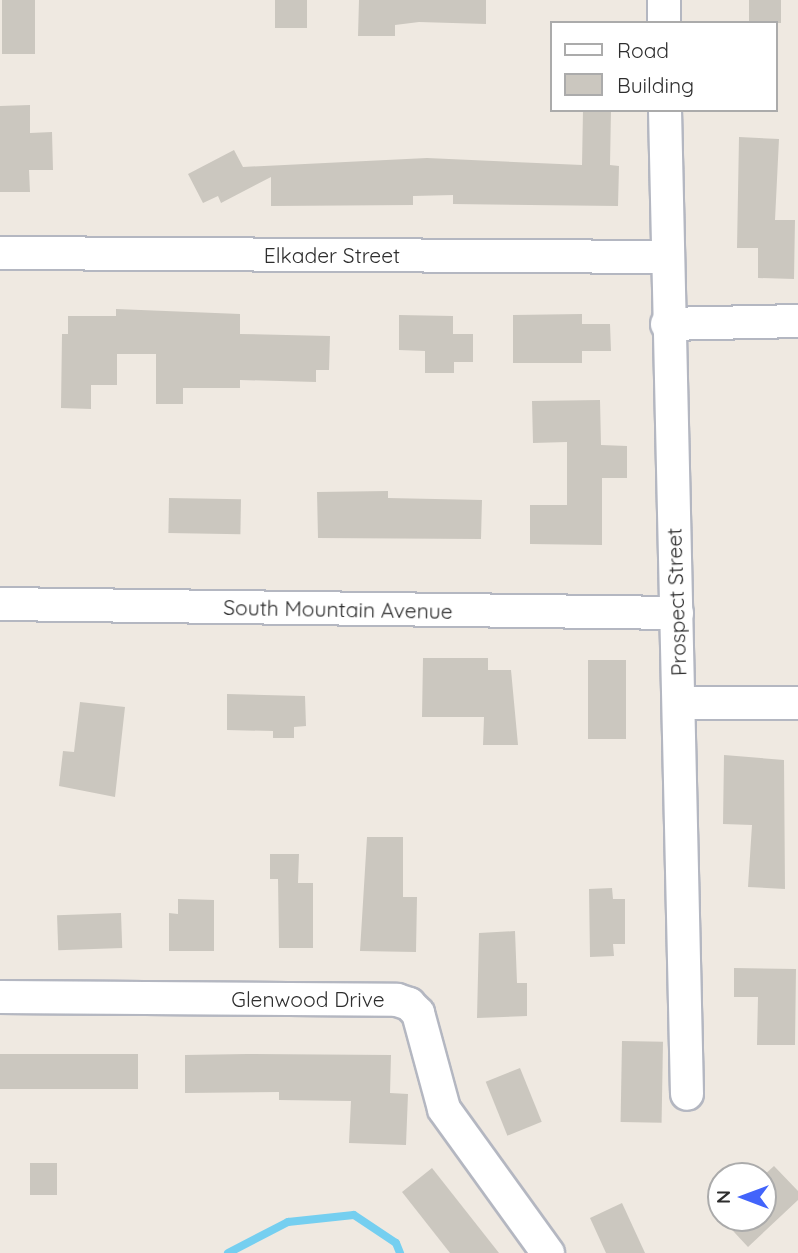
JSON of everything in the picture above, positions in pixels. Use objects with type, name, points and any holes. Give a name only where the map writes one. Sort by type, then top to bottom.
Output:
[{"type":"street","points":[[664,0],[664,21]]},
{"type":"street","name":"Prospect Street","points":[[665,112],[665,257],[677,613],[687,1094]]},
{"type":"street","name":"Elkader Street","points":[[0,253],[665,257]]},
{"type":"street","points":[[667,324],[798,321]]},
{"type":"street","name":"South Mountain Avenue","points":[[0,604],[677,613]]},
{"type":"street","points":[[678,703],[798,703]]},
{"type":"street","name":"Glenwood Drive","points":[[0,997],[397,1000],[410,1004],[418,1013],[444,1109],[548,1253]]},
{"type":"building","points":[[2,0],[35,0],[35,54],[2,54]]},
{"type":"building","points":[[275,0],[307,0],[307,28],[275,28]]},
{"type":"building","points":[[359,0],[486,0],[486,24],[419,22],[395,25],[395,36],[358,36]]},
{"type":"building","points":[[749,0],[781,0],[781,23],[749,21]]},
{"type":"building","points":[[30,105],[30,133],[52,132],[53,170],[29,170],[30,192],[0,192],[0,106]]},
{"type":"building","points":[[583,112],[611,112],[610,165],[619,166],[618,206],[453,204],[453,195],[413,196],[413,205],[271,206],[271,177],[221,203],[218,196],[203,203],[188,174],[234,150],[243,167],[427,158],[582,165]]},
{"type":"building","points":[[739,137],[779,139],[775,220],[795,220],[794,279],[758,278],[758,248],[737,248]]},
{"type":"building","points":[[116,309],[240,314],[240,334],[330,336],[329,370],[316,370],[316,382],[240,380],[240,388],[183,388],[183,404],[156,404],[156,354],[117,354],[117,385],[91,385],[91,409],[61,408],[62,334],[68,334],[68,316],[116,316]]},
{"type":"building","points":[[582,314],[582,324],[610,324],[611,351],[582,351],[582,363],[513,363],[513,315]]},
{"type":"building","points":[[399,315],[453,316],[453,334],[473,334],[473,362],[454,362],[454,373],[425,373],[425,351],[399,350]]},
{"type":"building","points":[[600,400],[601,445],[627,446],[627,478],[602,478],[602,545],[530,544],[530,505],[567,505],[567,442],[533,443],[532,401]]},
{"type":"building","points":[[388,491],[388,498],[482,500],[481,539],[318,538],[317,492]]},
{"type":"building","points":[[169,498],[241,499],[240,534],[168,533]]},
{"type":"building","points":[[423,658],[488,658],[488,670],[511,670],[518,745],[483,745],[484,717],[422,717]]},
{"type":"building","points":[[588,660],[626,660],[626,739],[588,739]]},
{"type":"building","points":[[227,694],[305,696],[306,726],[294,727],[294,738],[273,738],[273,731],[227,730]]},
{"type":"building","points":[[80,702],[125,707],[115,797],[59,786],[63,751],[74,752]]},
{"type":"building","points":[[724,755],[784,760],[785,889],[748,887],[752,825],[723,824]]},
{"type":"building","points":[[367,837],[403,837],[403,897],[417,897],[416,952],[360,951]]},
{"type":"building","points":[[270,854],[299,854],[298,883],[313,883],[313,948],[279,948],[278,879],[270,879]]},
{"type":"building","points":[[612,888],[613,899],[625,899],[625,944],[613,944],[614,956],[590,957],[589,889]]},
{"type":"building","points":[[178,899],[214,900],[214,951],[169,951],[169,913],[178,914]]},
{"type":"building","points":[[121,913],[122,948],[58,950],[57,915]]},
{"type":"building","points":[[515,931],[517,983],[527,983],[527,1016],[477,1018],[479,933]]},
{"type":"building","points":[[734,968],[796,969],[795,1045],[757,1045],[758,997],[734,997]]},
{"type":"building","points":[[622,1041],[663,1042],[662,1123],[621,1122]]},
{"type":"building","points":[[0,1054],[138,1054],[138,1089],[0,1089]]},
{"type":"building","points":[[185,1055],[391,1055],[390,1093],[408,1094],[406,1145],[349,1143],[351,1101],[279,1100],[279,1092],[185,1093]]},
{"type":"building","points":[[520,1068],[542,1122],[507,1136],[486,1082]]},
{"type":"building","points":[[30,1163],[57,1163],[57,1195],[30,1195]]},
{"type":"building","points":[[432,1168],[499,1253],[450,1253],[402,1192]]},
{"type":"building","points":[[777,1169],[798,1191],[798,1200],[777,1220]]},
{"type":"building","points":[[622,1203],[645,1253],[606,1253],[590,1218]]},
{"type":"building","points":[[734,1232],[764,1232],[748,1247]]},
{"type":"waterway","points":[[228,1253],[288,1222],[354,1215],[396,1243],[400,1253]]}]
